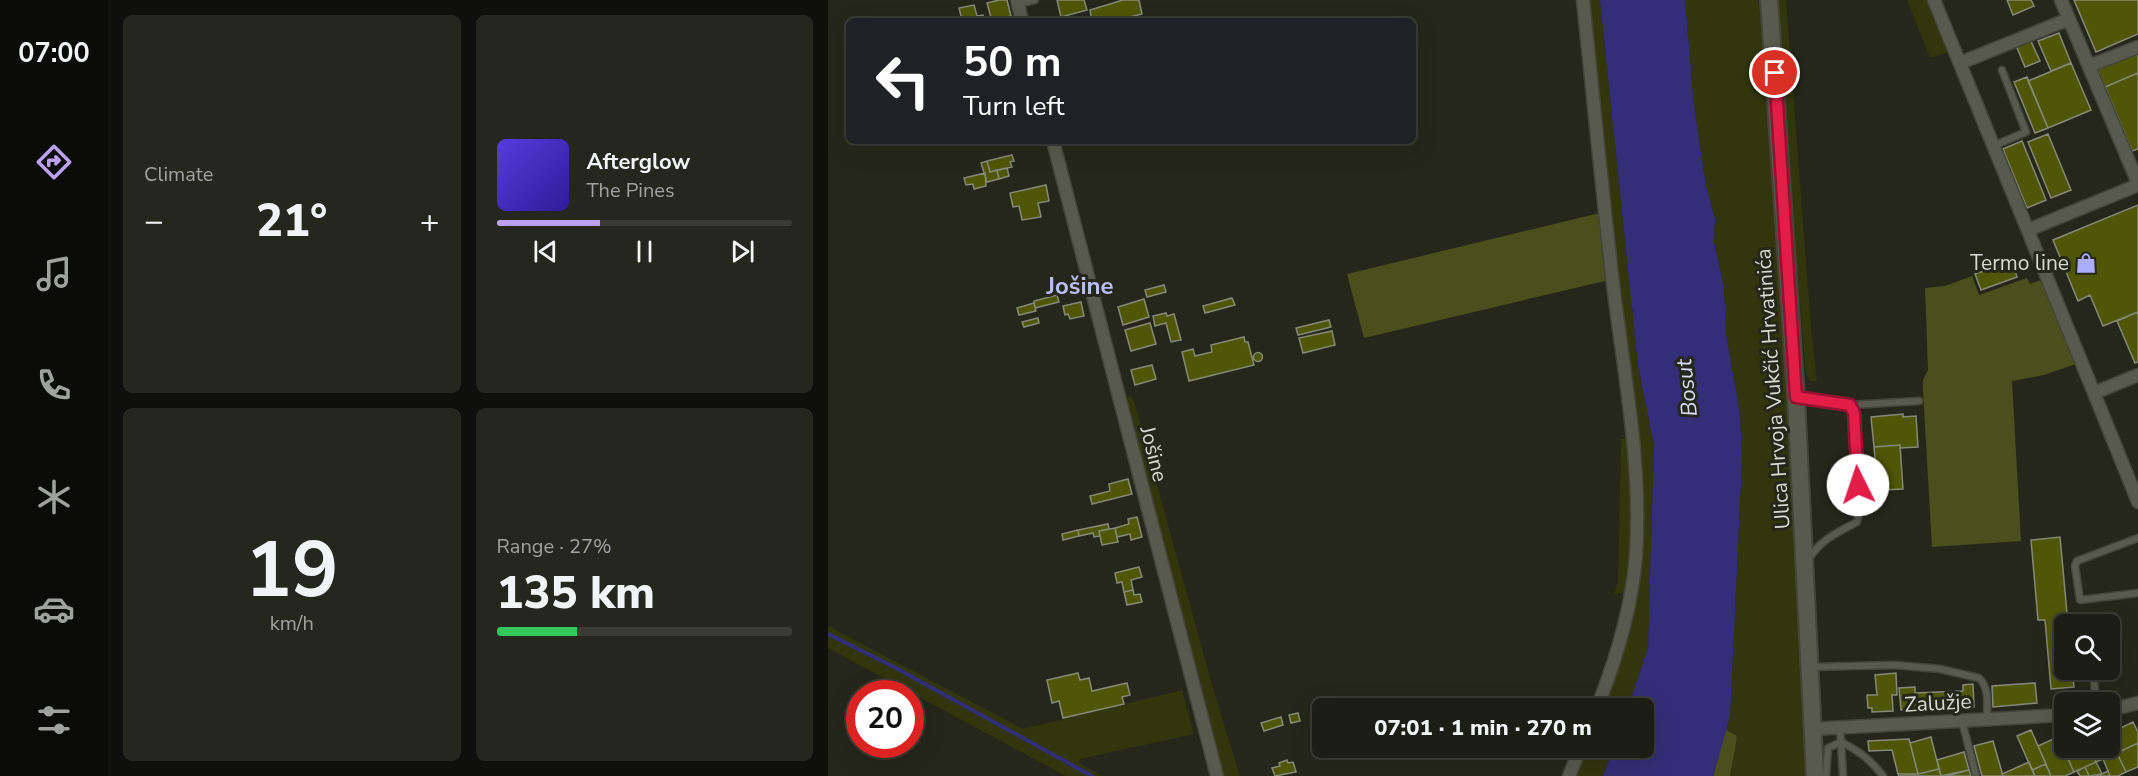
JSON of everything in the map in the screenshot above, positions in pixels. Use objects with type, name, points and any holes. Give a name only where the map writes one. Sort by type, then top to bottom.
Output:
[{"type":"main road","name":"Ulica Hrvoja Vukčić Hrvatinića","points":[[1769,0],[1806,565],[1815,776]]},
{"type":"street","points":[[1583,0],[1599,164],[1637,487],[1636,557],[1630,593],[1620,640],[1600,698]]},
{"type":"street","points":[[1934,0],[2138,502]]},
{"type":"street","points":[[2028,230],[2138,184],[2061,0]]},
{"type":"street","points":[[1018,2],[1021,18]]},
{"type":"street","points":[[1960,63],[2069,19]]},
{"type":"street","points":[[2089,66],[2138,47]]},
{"type":"street","name":"Jošine","points":[[1054,144],[1217,776]]},
{"type":"street","points":[[2094,393],[2138,375]]},
{"type":"street","points":[[2120,707],[2138,703]]},
{"type":"street","name":"Zalužje","points":[[1813,729],[2054,716]]},
{"type":"street","points":[[1569,776],[1576,758]]},
{"type":"lane","points":[[1018,2],[1035,0]]},
{"type":"lane","points":[[1993,146],[2026,132],[2002,70]]},
{"type":"lane","points":[[1796,397],[1850,405],[1919,401]]},
{"type":"lane","points":[[1806,565],[1815,549],[1839,531],[1857,522],[1860,515],[1854,413],[1850,405]]},
{"type":"lane","points":[[2138,538],[2077,561],[2075,566],[2080,600],[2138,593]]},
{"type":"lane","points":[[1810,668],[1895,665],[1940,669],[1980,678],[1984,682],[1986,691],[1988,720]]},
{"type":"lane","points":[[1962,721],[1976,776]]},
{"type":"lane","points":[[1840,728],[1843,776]]},
{"type":"lane","points":[[1826,776],[1828,748],[1841,742],[1852,747],[1873,763],[1883,776]]},
{"type":"green space","points":[[1587,0],[1600,0],[1638,365],[1654,445],[1648,648],[1631,698],[1606,698],[1634,604],[1627,359]]},
{"type":"green space","points":[[1685,0],[1758,0],[1764,30],[1778,203],[1807,776],[1730,776],[1737,738],[1736,734],[1726,730],[1730,717],[1742,460],[1740,414],[1726,335],[1724,288],[1714,242],[1715,219],[1706,187],[1694,107]]},
{"type":"green space","points":[[1776,0],[1786,0],[1817,381],[1810,381],[1806,374],[1800,305],[1796,288]]},
{"type":"green space","points":[[1907,0],[1928,0],[1949,52],[1930,58]]},
{"type":"green space","points":[[1600,213],[1609,280],[1364,338],[1347,274]]},
{"type":"green space","points":[[1972,276],[1979,295],[2027,278],[2030,284],[2041,280],[2076,364],[2044,375],[2012,381],[2021,541],[1932,547],[1923,391],[1923,380],[1928,370],[1925,288],[1945,286]]},
{"type":"green space","points":[[1130,396],[1134,401],[1214,692],[1240,776],[1222,776],[1126,400]]},
{"type":"green space","points":[[1621,439],[1630,439],[1633,540],[1627,592],[1614,594],[1618,583]]},
{"type":"green space","points":[[828,626],[1023,729],[1182,690],[1194,734],[1080,759],[1079,763],[1102,776],[1066,776],[924,700],[924,680],[888,680],[828,648]]},
{"type":"green space","points":[[1726,730],[1736,735],[1737,738],[1730,776],[1713,776]]},
{"type":"green space","points":[[1581,758],[1610,758],[1603,776],[1573,776]]},
{"type":"water","name":"Bosut","points":[[1600,0],[1685,0],[1694,107],[1706,186],[1715,219],[1714,242],[1724,288],[1726,335],[1740,414],[1742,460],[1730,717],[1713,776],[1603,776],[1610,758],[1654,758],[1654,698],[1631,698],[1648,648],[1654,445],[1638,365]]},
{"type":"building","points":[[1007,0],[1011,16],[991,18],[987,3]]},
{"type":"building","points":[[1057,0],[1084,0],[1087,10],[1061,17]]},
{"type":"building","points":[[1123,0],[1139,0],[1142,14],[1126,18],[1091,18],[1090,10]]},
{"type":"building","points":[[2007,0],[2031,0],[2034,6],[2013,15]]},
{"type":"building","points":[[2074,0],[2138,0],[2138,34],[2096,52]]},
{"type":"building","points":[[974,5],[977,16],[983,15],[984,18],[962,18],[959,8]]},
{"type":"building","points":[[2059,33],[2071,63],[2051,71],[2038,41]]},
{"type":"building","points":[[2029,37],[2040,61],[2025,67],[2015,43]]},
{"type":"building","points":[[2138,52],[2138,73],[2105,87],[2097,69]]},
{"type":"building","points":[[2071,63],[2091,110],[2048,128],[2028,81]]},
{"type":"building","points":[[2138,73],[2138,149],[2132,151],[2105,87]]},
{"type":"building","points":[[2027,77],[2048,128],[2035,133],[2014,82]]},
{"type":"building","points":[[2048,134],[2071,190],[2051,198],[2028,142]]},
{"type":"building","points":[[2022,141],[2046,200],[2027,208],[2003,149]]},
{"type":"building","points":[[1012,155],[1014,161],[1010,162],[1012,167],[990,172],[987,161]]},
{"type":"building","points":[[987,161],[990,172],[997,170],[999,179],[987,182],[981,163]]},
{"type":"building","points":[[1007,168],[1009,176],[999,179],[997,170]]},
{"type":"building","points":[[985,173],[986,186],[974,189],[973,184],[966,185],[964,178]]},
{"type":"building","points":[[1046,185],[1049,201],[1038,203],[1041,217],[1022,220],[1019,206],[1013,207],[1010,193]]},
{"type":"building","points":[[2138,205],[2138,312],[2103,326],[2090,295],[2078,301],[2053,240]]},
{"type":"building","points":[[2012,261],[2017,277],[1981,290],[1975,274]]},
{"type":"building","points":[[1164,285],[1166,292],[1147,297],[1145,290]]},
{"type":"building","points":[[1057,295],[1059,302],[1035,308],[1034,301]]},
{"type":"building","points":[[1232,298],[1235,305],[1205,313],[1203,306]]},
{"type":"building","points":[[1144,299],[1149,317],[1123,325],[1118,307]]},
{"type":"building","points":[[1081,302],[1084,316],[1070,319],[1068,314],[1065,315],[1063,306]]},
{"type":"building","points":[[1034,303],[1036,311],[1019,315],[1017,308]]},
{"type":"building","points":[[2138,312],[2138,362],[2135,363],[2117,321]]},
{"type":"building","points":[[1166,313],[1167,316],[1174,314],[1181,340],[1171,342],[1166,323],[1155,326],[1153,316]]},
{"type":"building","points":[[1038,318],[1039,323],[1024,327],[1022,322]]},
{"type":"building","points":[[1329,320],[1331,327],[1298,335],[1296,328]]},
{"type":"building","points":[[1150,323],[1156,344],[1131,351],[1125,330]]},
{"type":"building","points":[[1332,331],[1335,345],[1303,353],[1299,338]]},
{"type":"building","points":[[1244,337],[1245,342],[1248,342],[1254,365],[1189,381],[1182,352],[1193,349],[1195,356],[1212,352],[1211,345]]},
{"type":"building","points":[[1258,352],[1263,357],[1258,362],[1253,357]]},
{"type":"building","points":[[1152,365],[1156,379],[1135,385],[1131,370]]},
{"type":"building","points":[[1903,414],[1903,417],[1916,416],[1918,447],[1900,448],[1900,445],[1874,447],[1871,417]]},
{"type":"building","points":[[1900,445],[1903,489],[1865,491],[1863,472],[1876,471],[1874,447]]},
{"type":"building","points":[[1128,479],[1132,494],[1092,504],[1090,496],[1110,491],[1109,484]]},
{"type":"building","points":[[1137,517],[1142,537],[1131,540],[1130,534],[1117,537],[1115,528],[1129,524],[1128,519]]},
{"type":"building","points":[[1108,524],[1109,529],[1099,531],[1100,536],[1094,537],[1093,533],[1079,536],[1078,530]]},
{"type":"building","points":[[1115,528],[1118,542],[1102,545],[1099,531]]},
{"type":"building","points":[[1078,530],[1079,536],[1063,540],[1062,534]]},
{"type":"building","points":[[2060,537],[2067,614],[2054,614],[2054,680],[2073,680],[2074,687],[2051,689],[2045,620],[2038,620],[2031,540]]},
{"type":"building","points":[[1139,567],[1142,577],[1131,580],[1133,590],[1124,592],[1122,582],[1117,583],[1115,573]]},
{"type":"building","points":[[1133,590],[1134,595],[1140,594],[1142,602],[1127,605],[1124,592]]},
{"type":"building","points":[[1078,673],[1080,680],[1089,678],[1092,691],[1127,683],[1130,695],[1122,697],[1124,704],[1063,718],[1059,701],[1052,703],[1047,680]]},
{"type":"building","points":[[1896,673],[1897,695],[1892,695],[1893,711],[1872,712],[1872,708],[1868,708],[1867,695],[1877,695],[1875,675]]},
{"type":"building","points":[[2035,683],[2037,703],[1993,707],[1992,686]]},
{"type":"building","points":[[1973,684],[1974,707],[1901,710],[1899,688],[1915,687],[1915,693],[1963,691],[1963,685]]},
{"type":"building","points":[[1298,713],[1300,721],[1291,723],[1289,715]]},
{"type":"building","points":[[1281,717],[1283,725],[1264,731],[1261,723]]},
{"type":"building","points":[[2133,722],[2138,732],[2138,743],[2121,751],[2120,728]]},
{"type":"building","points":[[2031,730],[2046,764],[2032,770],[2017,736]]},
{"type":"building","points":[[1931,737],[1939,769],[1918,774],[1910,743]]},
{"type":"building","points":[[1909,739],[1918,774],[1898,774],[1892,750],[1869,751],[1868,741]]},
{"type":"building","points":[[2054,739],[2054,758],[2068,758],[2074,772],[2065,776],[2051,776],[2038,746]]},
{"type":"building","points":[[1993,741],[2003,776],[1982,776],[1974,746]]},
{"type":"building","points":[[2138,743],[2138,767],[2126,772],[2119,758],[2120,752]]},
{"type":"building","points":[[1964,752],[1969,770],[1941,776],[1937,760]]},
{"type":"building","points":[[2068,758],[2094,758],[2096,762],[2074,772]]},
{"type":"building","points":[[2119,758],[2126,772],[2118,776],[2110,776],[2103,759]]},
{"type":"building","points":[[1287,760],[1288,763],[1293,762],[1296,772],[1275,776],[1272,768],[1280,766],[1279,763]]},
{"type":"building","points":[[2029,762],[2035,776],[2003,776],[2002,774]]},
{"type":"building","points":[[2096,762],[2102,774],[2089,776],[2085,767]]},
{"type":"building","points":[[2046,764],[2051,776],[2035,776],[2032,770]]},
{"type":"building","points":[[2085,767],[2089,776],[2080,776],[2077,771]]},
{"type":"building","points":[[1939,769],[1941,776],[1899,776],[1898,774],[1918,774]]},
{"type":"building","points":[[1969,770],[1971,776],[1946,776]]},
{"type":"building","points":[[2108,771],[2110,776],[2096,776],[2102,774]]},
{"type":"waterway","points":[[828,634],[894,667],[1092,776]]},
{"type":"place","name":"Termo line","points":[[2086,263]]},
{"type":"district","name":"Jošine","points":[[1080,286]]},
{"type":"route","points":[[1775,73],[1796,397],[1850,405],[1854,413],[1858,485]]}]
